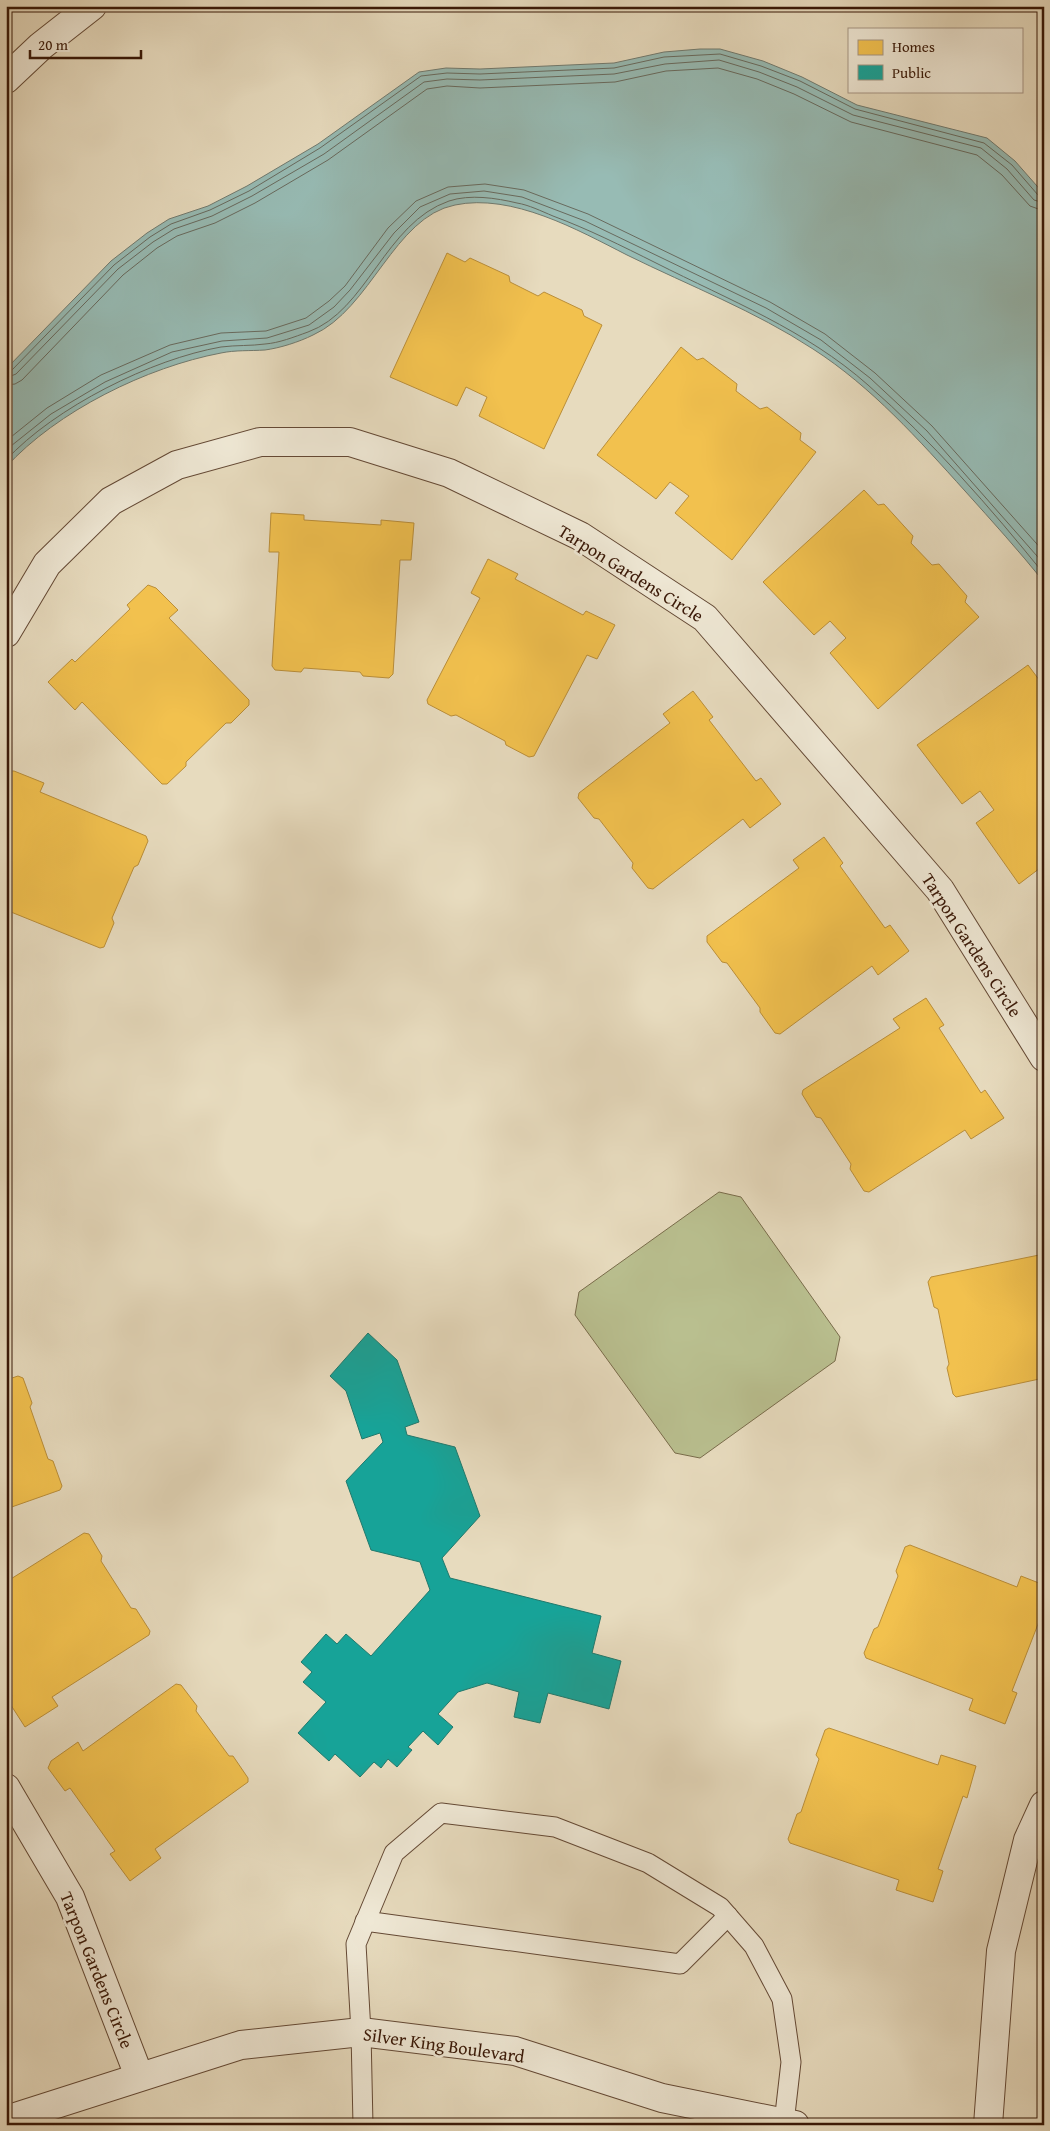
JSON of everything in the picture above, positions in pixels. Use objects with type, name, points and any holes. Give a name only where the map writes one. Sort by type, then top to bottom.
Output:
[{"type":"street","points":[[6,79],[41,46],[92,6]]},
{"type":"street","name":"Tarpon Gardens Circle","points":[[6,633],[47,564],[111,501],[177,465],[260,442],[350,442],[449,473],[580,536],[705,618],[940,890],[1044,1057]]},
{"type":"street","name":"Tarpon Gardens Circle","points":[[6,1788],[70,1897],[139,2076]]},
{"type":"street","points":[[988,2125],[1001,1951],[1028,1840],[1044,1805]]},
{"type":"street","name":"Silver King Boulevard","points":[[6,2120],[241,2045],[361,2032],[515,2051],[662,2098],[790,2124]]},
{"type":"lane","points":[[362,2125],[361,2032],[356,1944],[394,1853],[441,1813],[556,1827],[648,1863],[720,1908],[754,1946],[782,1999],[791,2062],[790,2124]]},
{"type":"lane","points":[[365,1921],[680,1964],[728,1916]]},
{"type":"green space","points":[[719,1192],[741,1197],[840,1337],[835,1361],[700,1458],[675,1453],[575,1315],[579,1292]]},
{"type":"water","points":[[720,49],[763,61],[802,77],[857,105],[987,138],[1015,161],[1044,194],[1044,582],[948,472],[894,415],[835,364],[791,335],[722,299],[566,225],[522,209],[499,204],[455,205],[434,213],[415,227],[351,305],[333,322],[313,335],[271,349],[226,352],[193,360],[134,380],[77,410],[27,447],[6,467],[6,369],[111,261],[147,233],[169,219],[208,206],[247,186],[318,144],[419,72],[446,68],[480,69],[614,63],[664,52]]},
{"type":"building: Homes","points":[[447,253],[465,262],[470,258],[509,276],[510,282],[538,296],[544,292],[582,310],[584,316],[602,325],[544,449],[479,416],[487,397],[466,387],[457,406],[390,377]]},
{"type":"building: Homes","points":[[681,347],[697,360],[703,358],[737,384],[736,391],[760,409],[767,407],[801,433],[800,440],[816,452],[732,560],[675,513],[689,496],[670,482],[656,499],[597,455]]},
{"type":"building: Homes","points":[[864,490],[878,505],[884,504],[913,536],[911,543],[932,565],[939,564],[967,596],[965,602],[979,617],[878,709],[830,653],[846,638],[830,621],[814,635],[763,582]]},
{"type":"building: Homes","points":[[271,513],[304,515],[304,520],[381,525],[381,520],[414,523],[411,560],[400,560],[393,674],[389,678],[363,676],[360,672],[304,668],[301,672],[275,670],[272,666],[279,552],[269,552]]},
{"type":"building: Homes","points":[[488,559],[518,574],[515,579],[583,615],[586,611],[615,625],[597,659],[587,655],[534,756],[529,757],[506,745],[505,741],[456,715],[451,716],[428,704],[427,700],[480,598],[471,593]]},
{"type":"building: Homes","points":[[148,585],[156,588],[178,610],[169,618],[249,700],[249,705],[231,723],[226,723],[186,762],[186,766],[167,784],[162,784],[82,702],[75,710],[48,682],[72,659],[75,662],[130,609],[127,605]]},
{"type":"building: Homes","points":[[1028,665],[1040,681],[1044,681],[1044,865],[1019,884],[976,823],[994,810],[980,791],[962,804],[917,745]]},
{"type":"building: Homes","points":[[693,691],[713,717],[709,720],[756,781],[761,778],[781,804],[750,828],[743,819],[653,889],[648,888],[632,868],[633,863],[599,819],[594,818],[578,798],[579,793],[670,723],[663,714]]},
{"type":"building: Homes","points":[[7,771],[14,771],[44,783],[40,792],[146,836],[148,841],[138,865],[134,867],[112,918],[114,923],[104,947],[100,948],[6,910]]},
{"type":"building: Homes","points":[[824,837],[843,863],[840,866],[885,928],[890,925],[909,951],[878,975],[872,966],[780,1034],[775,1033],[760,1012],[760,1008],[727,963],[722,962],[707,942],[707,936],[799,868],[793,860]]},
{"type":"building: Homes","points":[[926,998],[944,1025],[939,1028],[981,1093],[985,1090],[1004,1118],[971,1139],[965,1130],[869,1192],[864,1191],[850,1169],[851,1164],[821,1118],[816,1117],[802,1094],[803,1090],[900,1028],[893,1019]]},
{"type":"building: Homes","points":[[1044,1243],[1044,1254],[1041,1244]]},
{"type":"building: Homes","points":[[1044,1254],[1044,1378],[956,1397],[953,1394],[947,1368],[949,1364],[938,1309],[934,1307],[928,1282],[931,1277]]},
{"type":"building: Homes","points":[[18,1376],[23,1378],[32,1403],[30,1407],[48,1459],[53,1461],[62,1486],[60,1490],[6,1509],[6,1380]]},
{"type":"building: Homes","points":[[84,1533],[89,1534],[102,1556],[101,1561],[131,1608],[136,1609],[150,1631],[149,1635],[52,1697],[58,1706],[25,1727],[7,1699],[12,1696],[6,1687],[6,1582]]},
{"type":"building: Homes","points":[[910,1545],[1017,1587],[1021,1576],[1044,1585],[1044,1620],[1040,1619],[1012,1691],[1017,1693],[1005,1724],[969,1710],[973,1699],[866,1658],[864,1653],[874,1629],[878,1627],[898,1576],[896,1571],[905,1547]]},
{"type":"building: Homes","points":[[176,1684],[181,1685],[197,1706],[196,1711],[229,1756],[233,1756],[248,1778],[248,1782],[155,1849],[161,1858],[130,1881],[110,1854],[115,1851],[70,1788],[65,1791],[48,1768],[51,1761],[78,1742],[83,1751]]},
{"type":"building: Homes","points":[[829,1728],[938,1765],[941,1755],[976,1766],[967,1798],[963,1796],[938,1869],[943,1871],[933,1902],[896,1890],[899,1880],[790,1843],[788,1839],[797,1814],[801,1812],[819,1759],[816,1755],[825,1730]]},
{"type":"building: Public","points":[[368,1333],[397,1360],[419,1422],[405,1427],[407,1435],[455,1447],[480,1516],[442,1558],[450,1578],[601,1616],[592,1653],[621,1661],[609,1709],[548,1693],[540,1723],[514,1717],[519,1692],[487,1683],[458,1692],[438,1714],[453,1727],[438,1745],[423,1731],[408,1747],[412,1750],[397,1767],[388,1759],[381,1768],[374,1762],[360,1777],[335,1754],[329,1761],[298,1733],[326,1702],[303,1682],[312,1672],[301,1662],[326,1634],[337,1644],[346,1634],[371,1656],[430,1590],[420,1562],[371,1550],[346,1481],[383,1442],[380,1433],[362,1439],[346,1391],[330,1376]]}]
